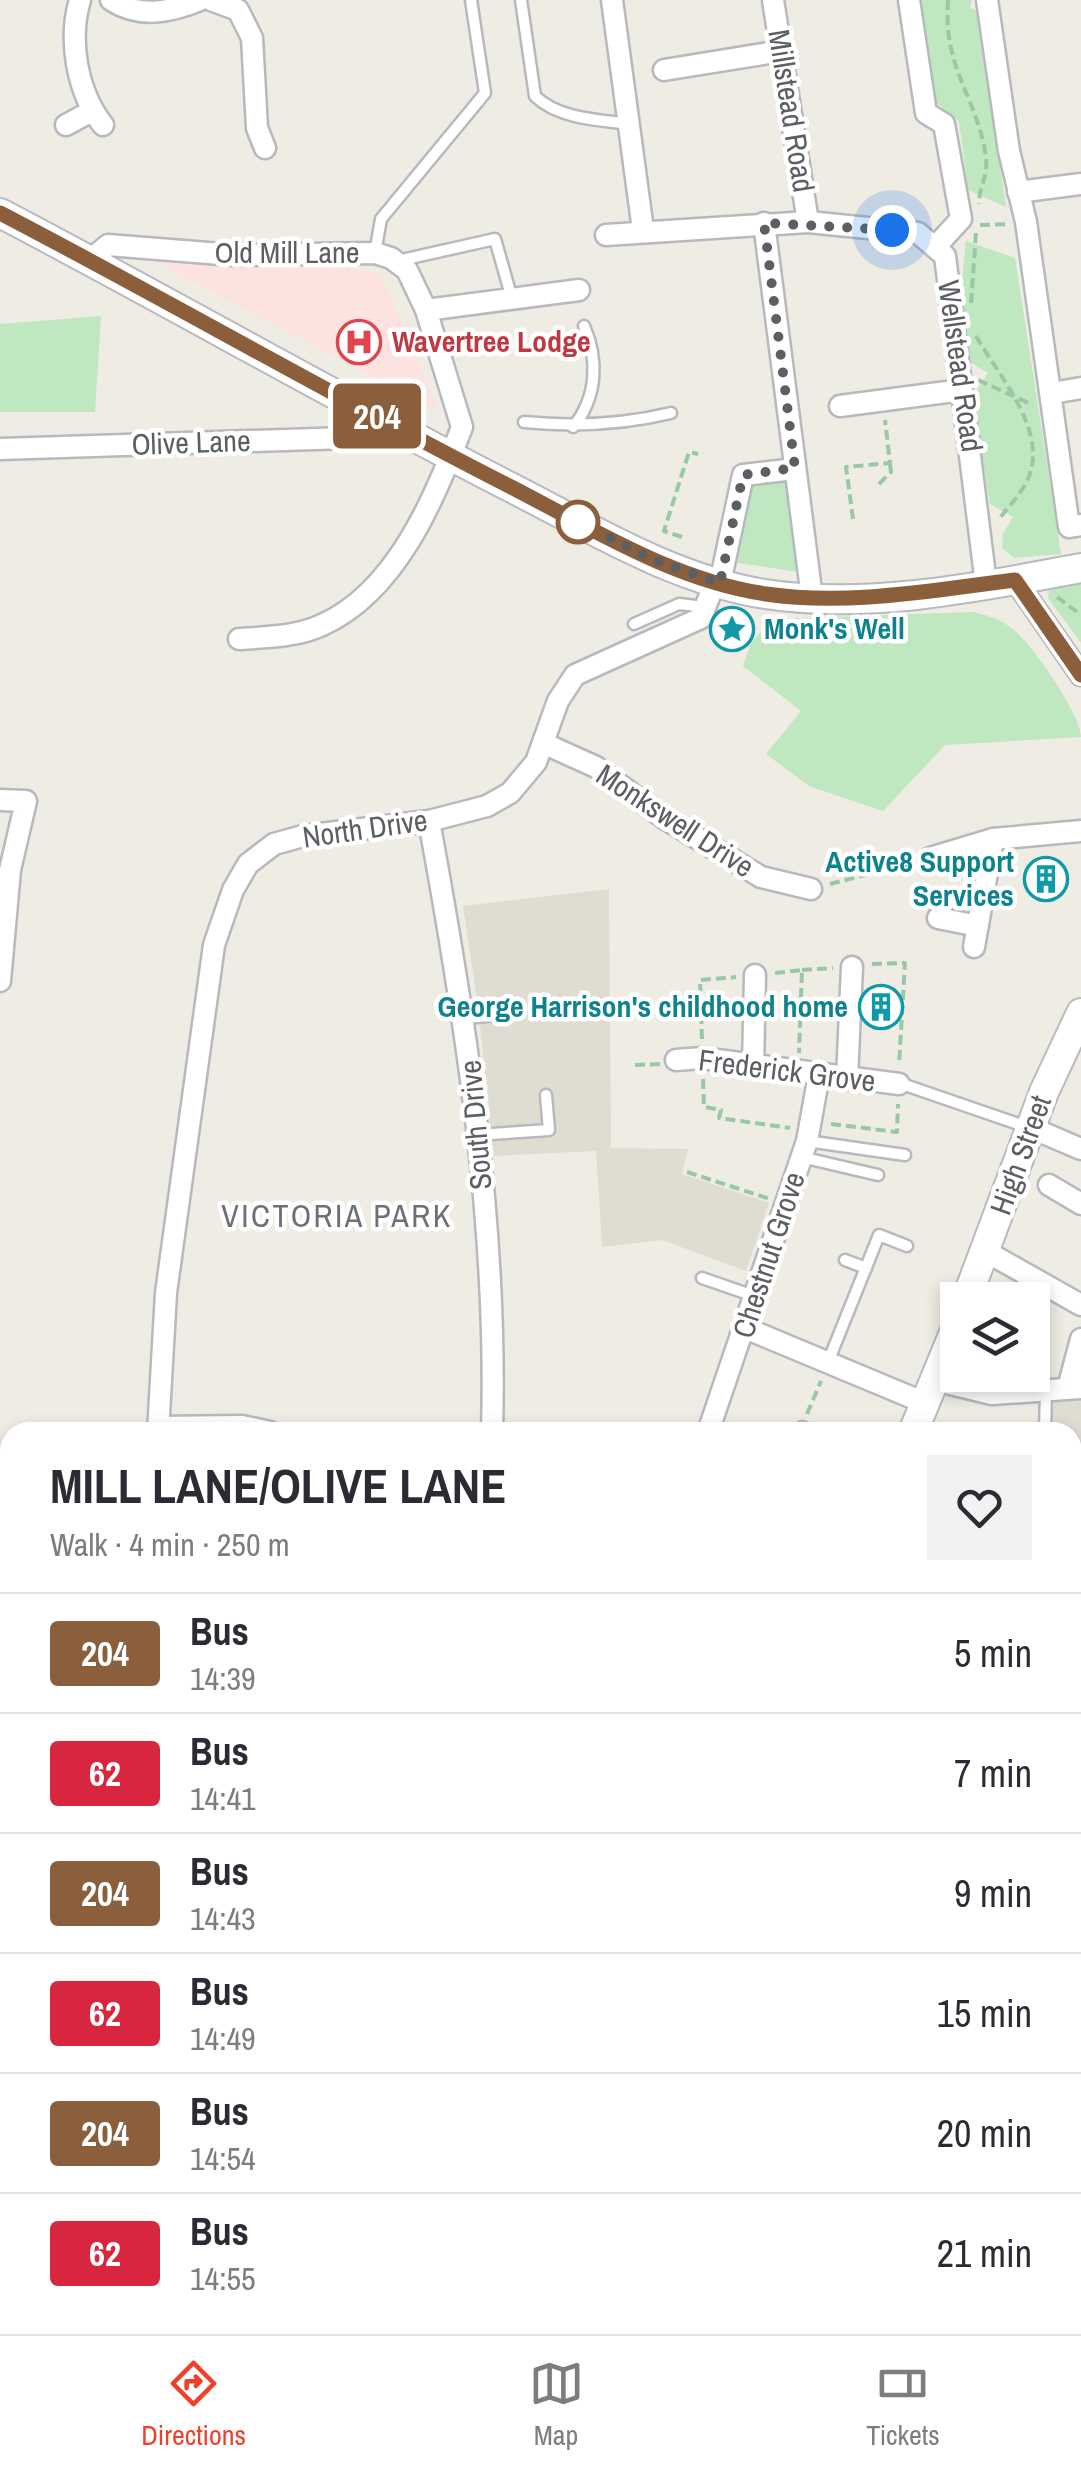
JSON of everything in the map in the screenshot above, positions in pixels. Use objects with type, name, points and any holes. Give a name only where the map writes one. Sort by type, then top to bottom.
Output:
[{"type":"street","points":[[66,126],[97,118],[78,72],[73,23],[80,0]]},
{"type":"street","points":[[112,0],[122,7],[170,13],[200,0]]},
{"type":"street","points":[[211,0],[238,10],[252,38],[257,128],[264,148]]},
{"type":"street","points":[[612,0],[642,230]]},
{"type":"street","name":"Millstead Road","points":[[773,0],[808,222]]},
{"type":"street","points":[[909,0],[926,114],[944,124],[961,219],[938,246]]},
{"type":"street","points":[[986,0],[1026,222],[1069,527],[1081,526]]},
{"type":"street","points":[[664,70],[781,51]]},
{"type":"street","points":[[1018,192],[1081,184]]},
{"type":"street","points":[[0,213],[450,456],[714,591],[812,598],[900,596],[1081,568]]},
{"type":"street","name":"Wellstead Road","points":[[606,235],[808,222],[918,233],[938,246],[944,256],[984,542],[986,584]]},
{"type":"street","points":[[764,223],[812,598]]},
{"type":"street","name":"Old Mill Lane","points":[[90,260],[108,245],[233,255],[376,253],[407,270],[426,310],[462,426],[388,572],[356,604],[299,632],[239,639]]},
{"type":"street","points":[[426,310],[579,290]]},
{"type":"street","points":[[840,406],[961,380]]},
{"type":"street","points":[[1052,393],[1081,388]]},
{"type":"street","name":"Olive Lane","points":[[0,449],[346,438],[372,412]]},
{"type":"street","points":[[714,591],[743,475],[795,468]]},
{"type":"street","points":[[1015,580],[1081,676]]},
{"type":"street","name":"North Drive","points":[[158,1422],[166,1293],[192,1081],[214,945],[233,890],[248,864],[274,844],[302,836],[429,821],[487,806],[510,793],[536,762],[558,701],[574,674],[701,618],[714,591]]},
{"type":"street","name":"Monkswell Drive","points":[[543,743],[596,768],[664,818],[761,877],[811,890]]},
{"type":"street","points":[[0,800],[26,801],[10,870],[0,981]]},
{"type":"street","name":"South Drive","points":[[429,821],[465,1018],[492,1303],[492,1422]]},
{"type":"street","points":[[930,858],[993,839],[1081,831]]},
{"type":"street","points":[[938,918],[976,936],[993,839]]},
{"type":"street","points":[[847,1078],[852,967]]},
{"type":"street","points":[[753,1068],[755,975]]},
{"type":"street","name":"High Street","points":[[973,1282],[1034,1129],[1071,1057],[1081,1012]]},
{"type":"street","name":"Frederick Grove","points":[[669,1062],[702,1058],[753,1068],[902,1084]]},
{"type":"street","name":"Chestnut Grove","points":[[712,1422],[807,1140],[819,1075]]},
{"type":"street","points":[[1034,1129],[1081,1150]]},
{"type":"street","points":[[1049,1185],[1081,1204]]},
{"type":"street","points":[[985,1251],[1081,1304]]},
{"type":"street","points":[[745,1328],[828,1363],[930,1391],[1065,1389],[1081,1339]]},
{"type":"street","points":[[917,1422],[940,1366]]},
{"type":"lane","points":[[376,253],[381,219],[485,92],[472,0]]},
{"type":"lane","points":[[520,0],[535,96],[543,104],[580,117],[631,124]]},
{"type":"lane","points":[[396,261],[495,239],[512,298]]},
{"type":"lane","points":[[574,427],[589,408],[594,374],[584,326]]},
{"type":"lane","points":[[524,422],[574,427],[630,423],[671,413]]},
{"type":"lane","points":[[634,624],[714,591]]},
{"type":"lane","points":[[465,1018],[498,1015]]},
{"type":"lane","points":[[902,1084],[1034,1129]]},
{"type":"lane","points":[[476,1135],[549,1130],[546,1095]]},
{"type":"lane","points":[[807,1140],[906,1155]]},
{"type":"lane","points":[[807,1140],[878,1175]]},
{"type":"lane","points":[[828,1363],[879,1235],[907,1246]]},
{"type":"lane","points":[[845,1260],[866,1268]]},
{"type":"lane","points":[[702,1278],[755,1296]]},
{"type":"lane","points":[[1050,1422],[1065,1389]]},
{"type":"path","points":[[948,0],[952,64],[986,158],[973,244],[976,256],[971,312]]},
{"type":"path","points":[[979,224],[1026,222]]},
{"type":"path","points":[[973,323],[974,334],[1026,421],[1033,461],[1021,493],[1011,499],[984,542]]},
{"type":"path","points":[[961,380],[1012,395],[1054,415]]},
{"type":"path","points":[[880,484],[891,472],[882,400]]},
{"type":"path","points":[[682,537],[664,531],[689,452],[698,454]]},
{"type":"path","points":[[853,518],[846,468],[890,463]]},
{"type":"path","points":[[811,890],[930,858]]},
{"type":"path","points":[[802,970],[905,963],[898,1132],[807,1140]]},
{"type":"path","points":[[634,1065],[669,1062]]},
{"type":"path","points":[[688,1172],[784,1204]]},
{"type":"path","points":[[804,1422],[828,1363]]},
{"type":"shaded area","name":"Wavertree Lodge","points":[[156,262],[315,264],[380,273],[440,412]]},
{"type":"shaded area","points":[[609,889],[611,1148],[688,1149],[682,1174],[769,1203],[746,1271],[662,1240],[602,1247],[596,1151],[493,1156],[479,1013],[463,906]]},
{"type":"shaded area","points":[[1081,1400],[1081,1422],[1052,1422],[1054,1401]]},
{"type":"green space","points":[[920,0],[972,0],[970,8],[976,10],[1006,207],[968,190],[959,121],[934,101]]},
{"type":"green space","points":[[966,241],[1015,258],[1061,554],[1014,558],[1002,548],[1003,534],[1013,517],[990,504],[972,398],[988,373],[970,362],[960,299]]},
{"type":"green space","points":[[101,316],[95,412],[0,412],[0,324]]},
{"type":"green space","points":[[793,478],[805,573],[733,562],[750,483]]},
{"type":"green space","points":[[1081,584],[1081,643],[1048,598],[1049,590]]},
{"type":"green space","points":[[972,612],[1000,621],[1023,639],[1065,698],[1081,737],[945,745],[883,811],[809,786],[766,754],[801,711],[743,666],[751,643],[772,619]]},
{"type":"bus line","name":"204","points":[[0,213],[450,456],[644,555],[715,582],[765,594],[812,598],[900,596],[1015,580],[1081,675]]},
{"type":"place","name":"Wavertree Lodge","points":[[359,342]]},
{"type":"place","name":"Monk's Well","points":[[732,629]]},
{"type":"place","name":"Active8 Support Services","points":[[1046,879]]},
{"type":"place","name":"George Harrison's childhood home","points":[[881,1007]]},
{"type":"district","name":"VICTORIA PARK","points":[[337,1216]]},
{"type":"route","points":[[578,522],[654,560],[720,583],[743,475],[795,468],[764,223],[808,222],[892,230]]}]
